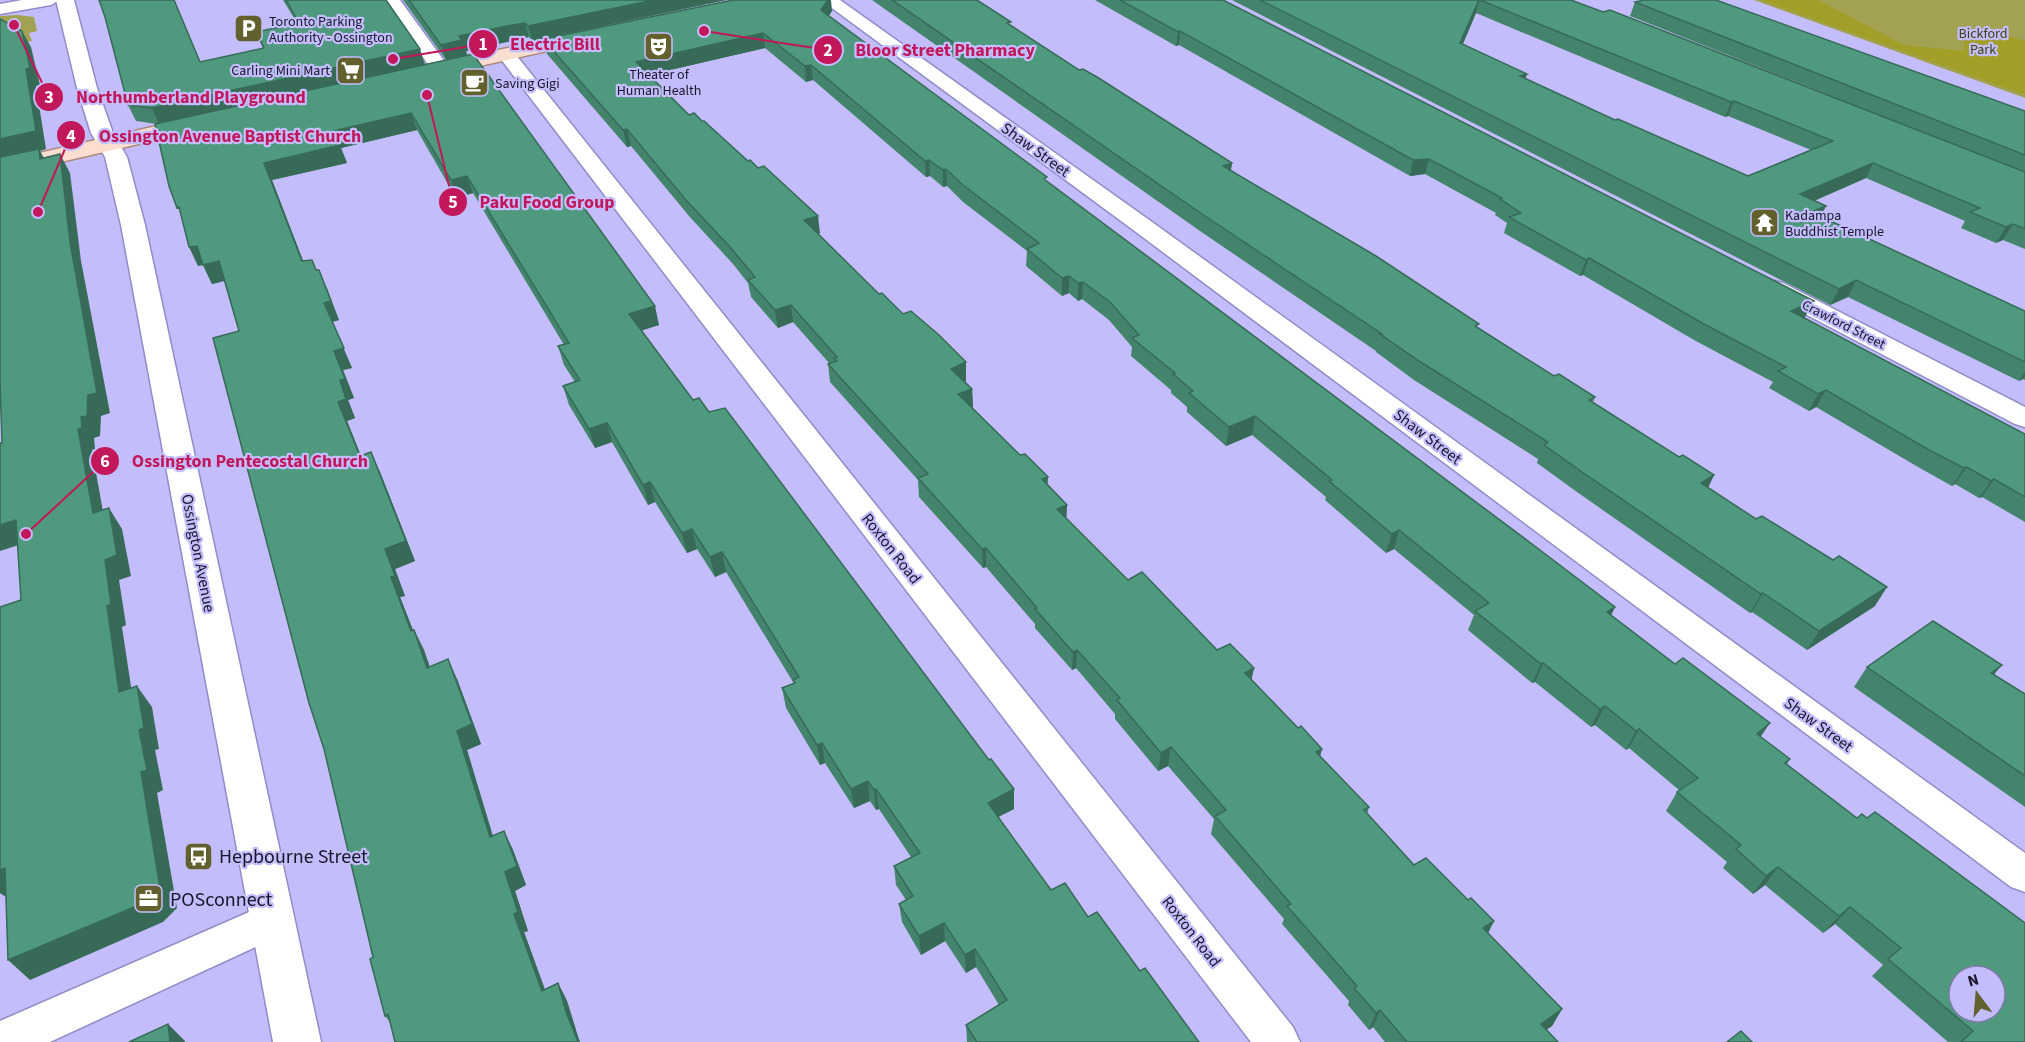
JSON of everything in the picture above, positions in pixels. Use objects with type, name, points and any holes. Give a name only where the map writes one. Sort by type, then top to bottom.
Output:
[{"type":"main road","points":[[418,74],[609,31]]},
{"type":"main road","points":[[0,169],[225,117]]},
{"type":"street","points":[[0,9],[51,0]]},
{"type":"street","name":"Ossington Avenue","points":[[65,0],[87,88],[108,145],[116,157],[133,225],[297,1042]]},
{"type":"street","points":[[392,0],[441,69]]},
{"type":"street","name":"Shaw Street","points":[[829,0],[1154,234],[2025,875]]},
{"type":"street","name":"Roxton Road","points":[[506,54],[1278,1042]]},
{"type":"street","name":"Crawford Street","points":[[1760,281],[2025,418]]},
{"type":"street","points":[[2,1042],[274,919]]},
{"type":"green space","name":"Bickford Park","points":[[1754,0],[2025,0],[2025,98]]},
{"type":"green space","points":[[1760,0],[1818,0],[1904,45],[1964,51],[1964,42],[2000,34],[2025,41],[2025,95]]},
{"type":"green space","points":[[0,16],[34,17],[37,31],[29,33],[32,41],[0,46]]},
{"type":"building","points":[[99,0],[174,0],[200,62],[264,48],[256,32],[299,23],[286,0],[386,0],[420,49],[152,108],[128,105]]},
{"type":"building","points":[[409,0],[654,0],[528,26],[525,23],[459,36],[462,40],[441,45]]},
{"type":"building","points":[[733,0],[828,0],[821,10],[1047,177],[1044,179],[1615,607],[1607,612],[1675,664],[1683,658],[1770,723],[1757,734],[1790,759],[1785,763],[1857,818],[1862,814],[1867,818],[1875,812],[2025,923],[2025,1042],[1961,1042],[1973,1031],[1965,1024],[2007,1024],[2007,964],[1947,964],[1947,1009],[1888,959],[1901,948],[1850,907],[1839,916],[1778,867],[1766,876],[1736,849],[1741,845],[1677,792],[1698,778],[1639,729],[1636,731],[1605,706],[1600,709],[1475,611],[1489,603],[1399,530],[1392,534],[1255,416],[1229,427],[1189,393],[1193,391],[1173,374],[1175,373],[1132,338],[1139,335],[1110,302],[1083,282],[1078,283],[1069,276],[1062,278],[1027,249],[1039,243],[963,185],[946,169],[943,170],[929,160],[925,161],[811,65],[805,66],[763,33],[636,62],[689,115],[694,113],[758,168],[764,166],[818,216],[804,220],[879,294],[882,293],[903,314],[911,311],[966,362],[951,369],[972,389],[958,394],[1020,455],[1025,454],[1048,477],[1042,479],[1067,505],[1057,509],[1128,580],[1142,572],[1217,650],[1230,644],[1254,668],[1245,673],[1298,728],[1301,726],[1322,749],[1316,752],[1369,807],[1364,810],[1414,865],[1426,858],[1468,900],[1471,898],[1494,921],[1483,928],[1562,1009],[1541,1024],[1558,1042],[1407,1042],[1380,1010],[1376,1013],[1354,988],[1357,986],[1287,906],[1291,904],[1215,816],[1226,810],[1171,747],[1161,753],[1117,700],[1120,698],[1077,650],[1073,652],[986,548],[982,549],[918,478],[928,474],[828,364],[837,361],[834,358],[837,357],[791,305],[775,310],[748,280],[755,277],[730,247],[685,199],[627,129],[623,130],[543,39]]},
{"type":"building","points":[[892,0],[977,0],[1011,22],[1007,23],[1079,70],[1083,69],[1097,77],[1232,163],[1223,166],[1376,256],[1479,324],[1475,326],[1554,376],[1559,374],[1595,397],[1589,400],[1679,457],[1683,455],[1714,475],[1701,483],[1756,519],[1762,516],[1833,560],[1839,556],[1887,587],[1819,631],[1585,474],[1544,445],[1548,442],[1419,361]]},
{"type":"building","points":[[1120,0],[1223,0],[1814,301],[1791,311],[2025,434],[2025,497],[1994,479],[1991,481],[1929,450],[1826,390],[1818,394],[1778,371],[1786,367],[1702,323],[1589,258],[1586,260],[1509,217],[1521,213],[1500,199],[1502,198],[1429,159],[1413,160]]},
{"type":"building","points":[[1260,0],[1479,0],[1460,43],[1527,74],[1520,76],[1615,120],[1618,119],[1748,176],[1833,141],[1480,0],[1571,0],[1603,12],[1610,10],[2025,172],[2025,229],[2013,224],[2006,227],[1970,212],[1980,208],[1873,163],[1800,194],[1826,206],[1811,212],[2025,311],[2025,362],[1856,280],[1839,289]]},
{"type":"building","points":[[1716,0],[2025,111],[2025,155],[1635,2]]},
{"type":"building","points":[[0,19],[22,31],[30,68],[26,69],[36,131],[0,139]]},
{"type":"building","points":[[473,54],[655,306],[629,314],[693,400],[699,398],[709,412],[725,408],[989,760],[991,759],[1014,789],[988,803],[1051,890],[1065,883],[1088,917],[1097,912],[1140,971],[1145,968],[1199,1042],[977,1042],[966,1025],[1007,1000],[975,949],[965,955],[944,923],[919,936],[899,904],[913,896],[894,866],[920,853],[876,789],[874,790],[868,781],[851,789],[822,743],[817,745],[782,688],[795,683],[793,680],[799,677],[722,552],[710,557],[692,529],[682,533],[650,482],[643,485],[607,423],[589,429],[563,386],[580,380],[558,346],[569,343],[467,176],[451,180],[411,113],[333,131],[340,145],[264,163],[302,261],[312,260],[316,270],[319,270],[331,301],[324,303],[344,348],[334,351],[345,379],[340,380],[346,399],[338,402],[360,456],[371,452],[406,541],[385,549],[395,576],[391,577],[411,631],[414,630],[427,668],[448,659],[472,724],[457,731],[490,837],[504,831],[517,866],[505,872],[518,912],[514,914],[542,991],[558,983],[578,1042],[395,1042],[388,1014],[385,1016],[370,959],[373,957],[324,749],[309,703],[213,338],[239,331],[219,261],[203,265],[197,246],[189,247],[179,207],[177,208],[169,186],[155,124]]},
{"type":"building","points":[[39,149],[40,159],[60,154],[70,242],[97,393],[88,395],[87,416],[81,417],[82,428],[78,429],[93,513],[109,508],[117,555],[105,560],[111,604],[107,606],[119,692],[137,686],[144,728],[139,730],[147,770],[141,772],[160,888],[146,902],[8,960],[5,868],[0,870],[0,607],[21,600],[16,520],[0,525],[0,443],[2,443],[0,157]]},
{"type":"building","points":[[1933,621],[2002,665],[1991,673],[2025,694],[2025,776],[1867,667]]},
{"type":"building","points":[[168,1024],[170,1042],[129,1042]]},
{"type":"building","points":[[1741,1031],[1752,1042],[1727,1042]]},
{"type":"place","name":"Northumberland Playground","points":[[14,25]]},
{"type":"place","name":"Toronto Parking Authority - Ossington","points":[[248,29]]},
{"type":"place","name":"Bloor Street Pharmacy","points":[[704,31]]},
{"type":"place","name":"Theater of Human Health","points":[[659,47]]},
{"type":"place","name":"Electric Bill","points":[[393,59]]},
{"type":"place","name":"Carling Mini Mart","points":[[351,70]]},
{"type":"place","name":"Saving Gigi","points":[[474,83]]},
{"type":"place","name":"Paku Food Group","points":[[427,95]]},
{"type":"place","name":"Ossington Avenue Baptist Church","points":[[38,212]]},
{"type":"place","name":"Kadampa Buddhist Temple","points":[[1764,223]]},
{"type":"place","name":"Ossington Pentecostal Church","points":[[26,534]]},
{"type":"place","name":"Hepbourne Street","points":[[198,856]]},
{"type":"place","name":"POSconnect","points":[[149,899]]}]
